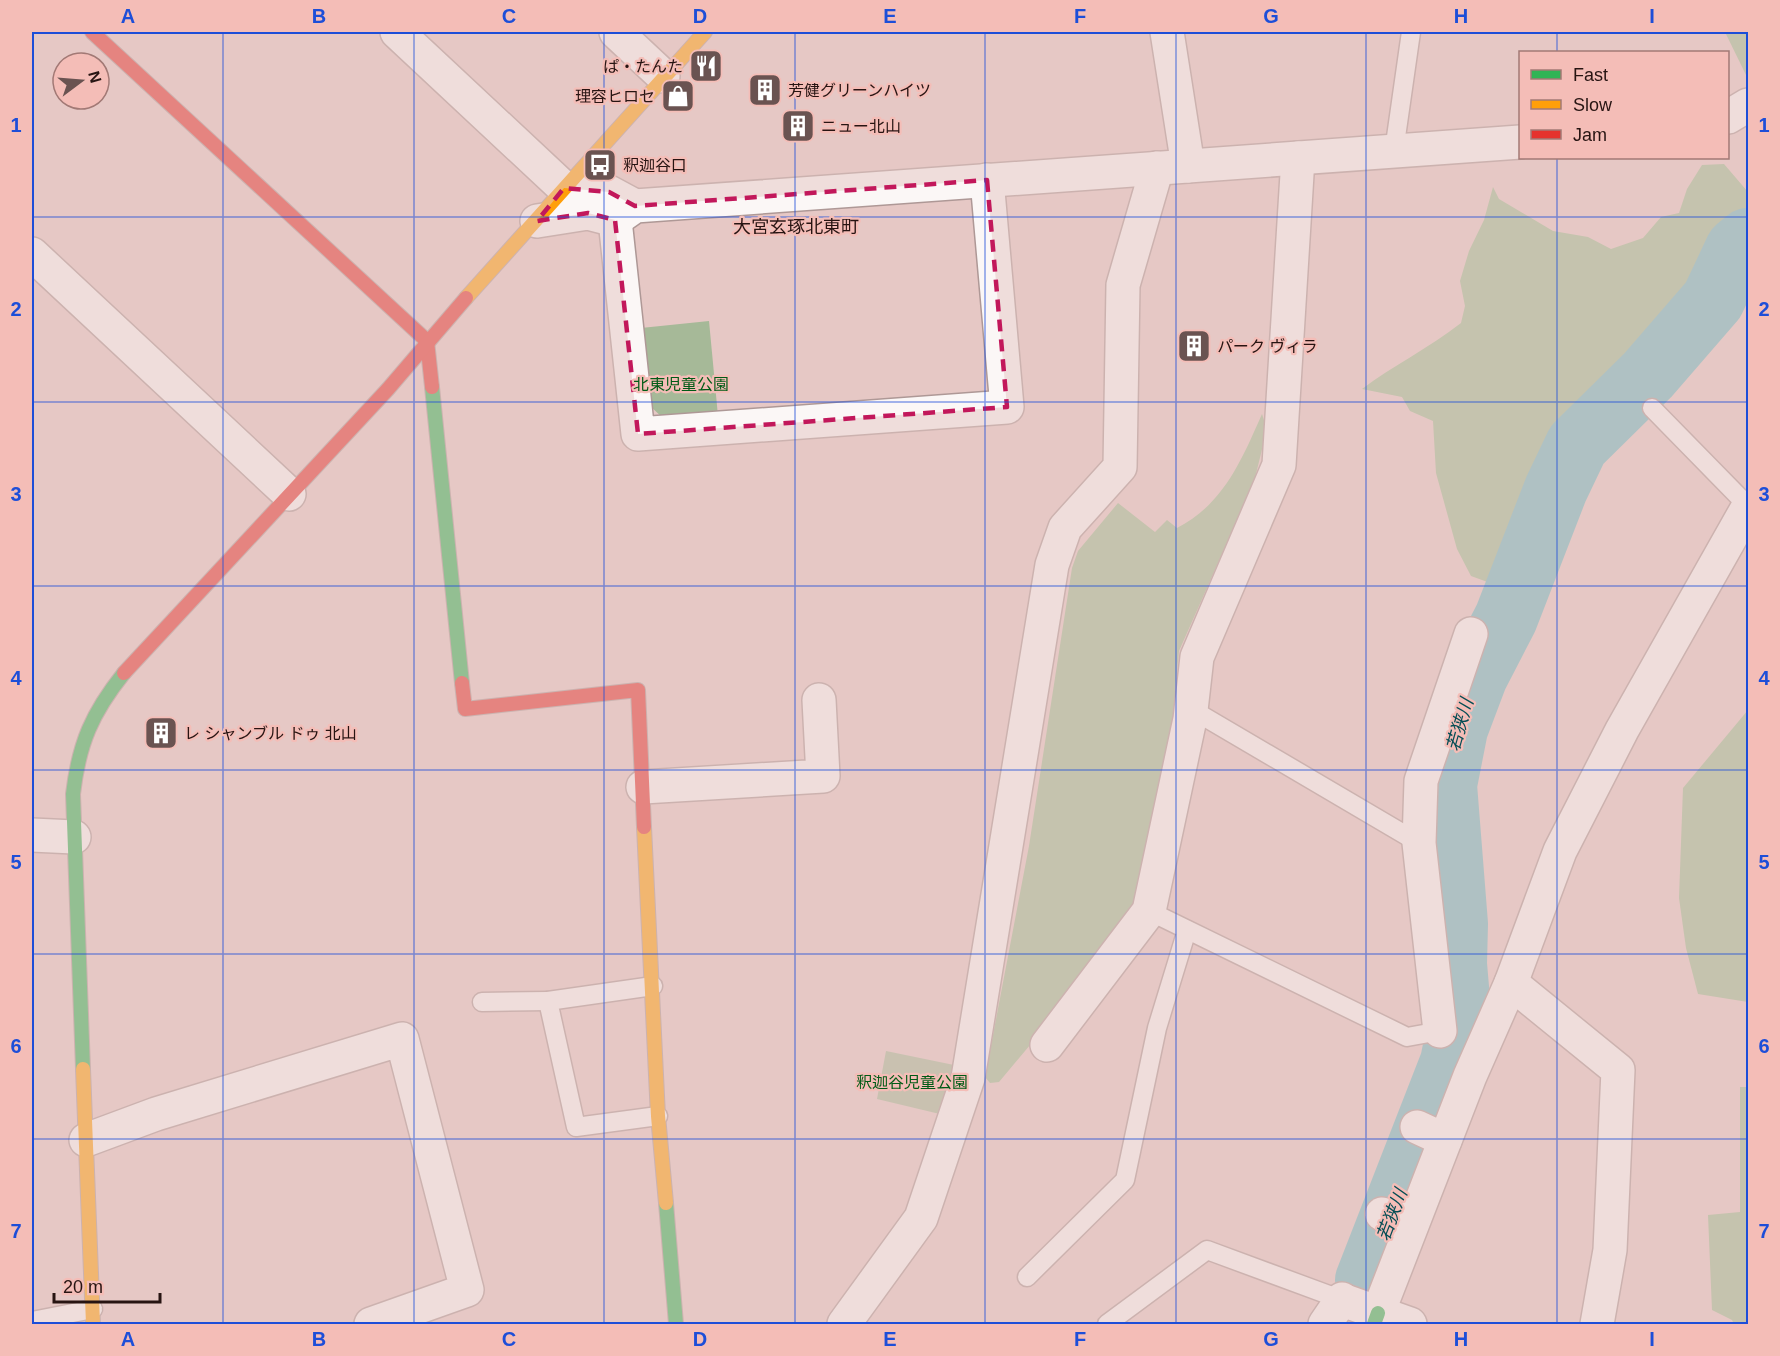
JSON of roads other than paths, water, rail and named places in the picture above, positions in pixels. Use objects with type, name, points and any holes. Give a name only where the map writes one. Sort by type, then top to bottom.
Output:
[{"type":"street","points":[[92,32],[427,341],[465,709],[638,690],[658,1116],[676,1324]]},
{"type":"street","points":[[397,32],[564,188],[609,192],[625,213],[638,434],[1007,407],[987,180]]},
{"type":"street","points":[[616,32],[663,76]]},
{"type":"street","points":[[93,1317],[73,794],[76,764],[82,738],[90,719],[124,673],[388,389],[427,341],[705,32]]},
{"type":"street","points":[[844,1324],[921,1218],[968,1078],[1052,565],[1065,528],[1120,467],[1123,285],[1172,167],[1167,32]]},
{"type":"street","points":[[1729,116],[1749,105]]},
{"type":"street","points":[[537,221],[588,213],[625,213],[987,180],[1519,141]]},
{"type":"street","points":[[1047,1045],[1149,911],[1191,709],[1197,657],[1279,465],[1298,158]]},
{"type":"street","points":[[32,254],[289,494]]},
{"type":"street","points":[[1410,1324],[1355,1312],[1397,1219],[1431,1134],[1455,1053],[1511,983],[1560,851],[1622,730],[1749,507]]},
{"type":"street","points":[[1455,1053],[1419,843],[1422,781],[1471,634]]},
{"type":"street","points":[[643,787],[823,776],[819,700]]},
{"type":"street","points":[[32,835],[74,837]]},
{"type":"street","points":[[1511,983],[1618,1070],[1610,1250],[1597,1324]]},
{"type":"street","points":[[86,1140],[156,1114],[402,1039],[467,1290],[375,1324]]},
{"type":"lane","points":[[1394,151],[1411,32]]},
{"type":"lane","points":[[1652,408],[1749,507]]},
{"type":"lane","points":[[1191,709],[1419,843]]},
{"type":"lane","points":[[1149,911],[1407,1037],[1455,1053]]},
{"type":"lane","points":[[1027,1277],[1125,1180],[1157,1028],[1187,930]]},
{"type":"lane","points":[[483,1002],[548,1001],[653,986]]},
{"type":"lane","points":[[548,1001],[576,1127],[658,1116]]},
{"type":"lane","points":[[1107,1324],[1208,1250],[1355,1312]]},
{"type":"lane","points":[[32,1321],[93,1317]]},
{"type":"waterway","name":"若狭川","points":[[1367,1280],[1452,1062],[1458,1032],[1456,924],[1445,785],[1456,729],[1476,676],[1506,618],[1556,489],[1577,445],[1648,375],[1713,300],[1737,249],[1748,240]]},
{"type":"place","name":"ぱ・たんた","points":[[706,66]]},
{"type":"place","name":"芳健グリーンハイツ","points":[[765,90]]},
{"type":"place","name":"理容ヒロセ","points":[[678,96]]},
{"type":"place","name":"ニュー北山","points":[[798,126]]},
{"type":"place","name":"釈迦谷口","points":[[600,165]]},
{"type":"place","name":"パーク ヴィラ","points":[[1194,346]]},
{"type":"place","name":"レ シャンブル ドゥ 北山","points":[[161,733]]},
{"type":"district","name":"大宮玄琢北東町","points":[[796,227]]},
{"type":"park label","name":"北東児童公園","points":[[681,384]]},
{"type":"park label","name":"釈迦谷児童公園","points":[[912,1082]]}]
